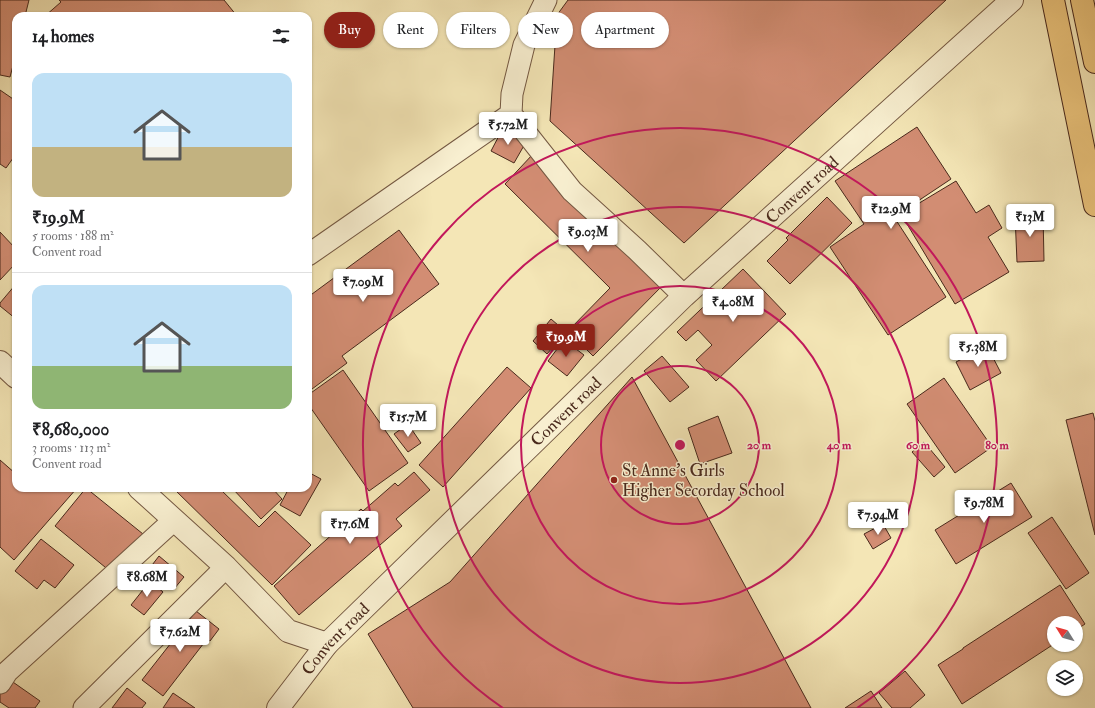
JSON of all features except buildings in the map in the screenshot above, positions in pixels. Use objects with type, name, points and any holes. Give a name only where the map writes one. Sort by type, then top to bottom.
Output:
[{"type":"main road","points":[[1053,0],[1095,205]]},
{"type":"main road","points":[[1082,0],[1095,62]]},
{"type":"street","points":[[546,0],[524,45],[512,94],[511,114],[572,191],[637,250],[684,296]]},
{"type":"street","name":"Convent road","points":[[278,708],[327,644],[684,296],[1012,0]]},
{"type":"street","points":[[312,252],[511,114]]},
{"type":"street","points":[[0,362],[12,373]]},
{"type":"street","points":[[143,492],[226,567],[288,631],[327,644]]},
{"type":"street","points":[[0,683],[7,672],[174,520]]},
{"type":"street","points":[[84,708],[226,567]]},
{"type":"place","name":"St Anne's Girls Higher Secorday School","points":[[614,480]]}]
